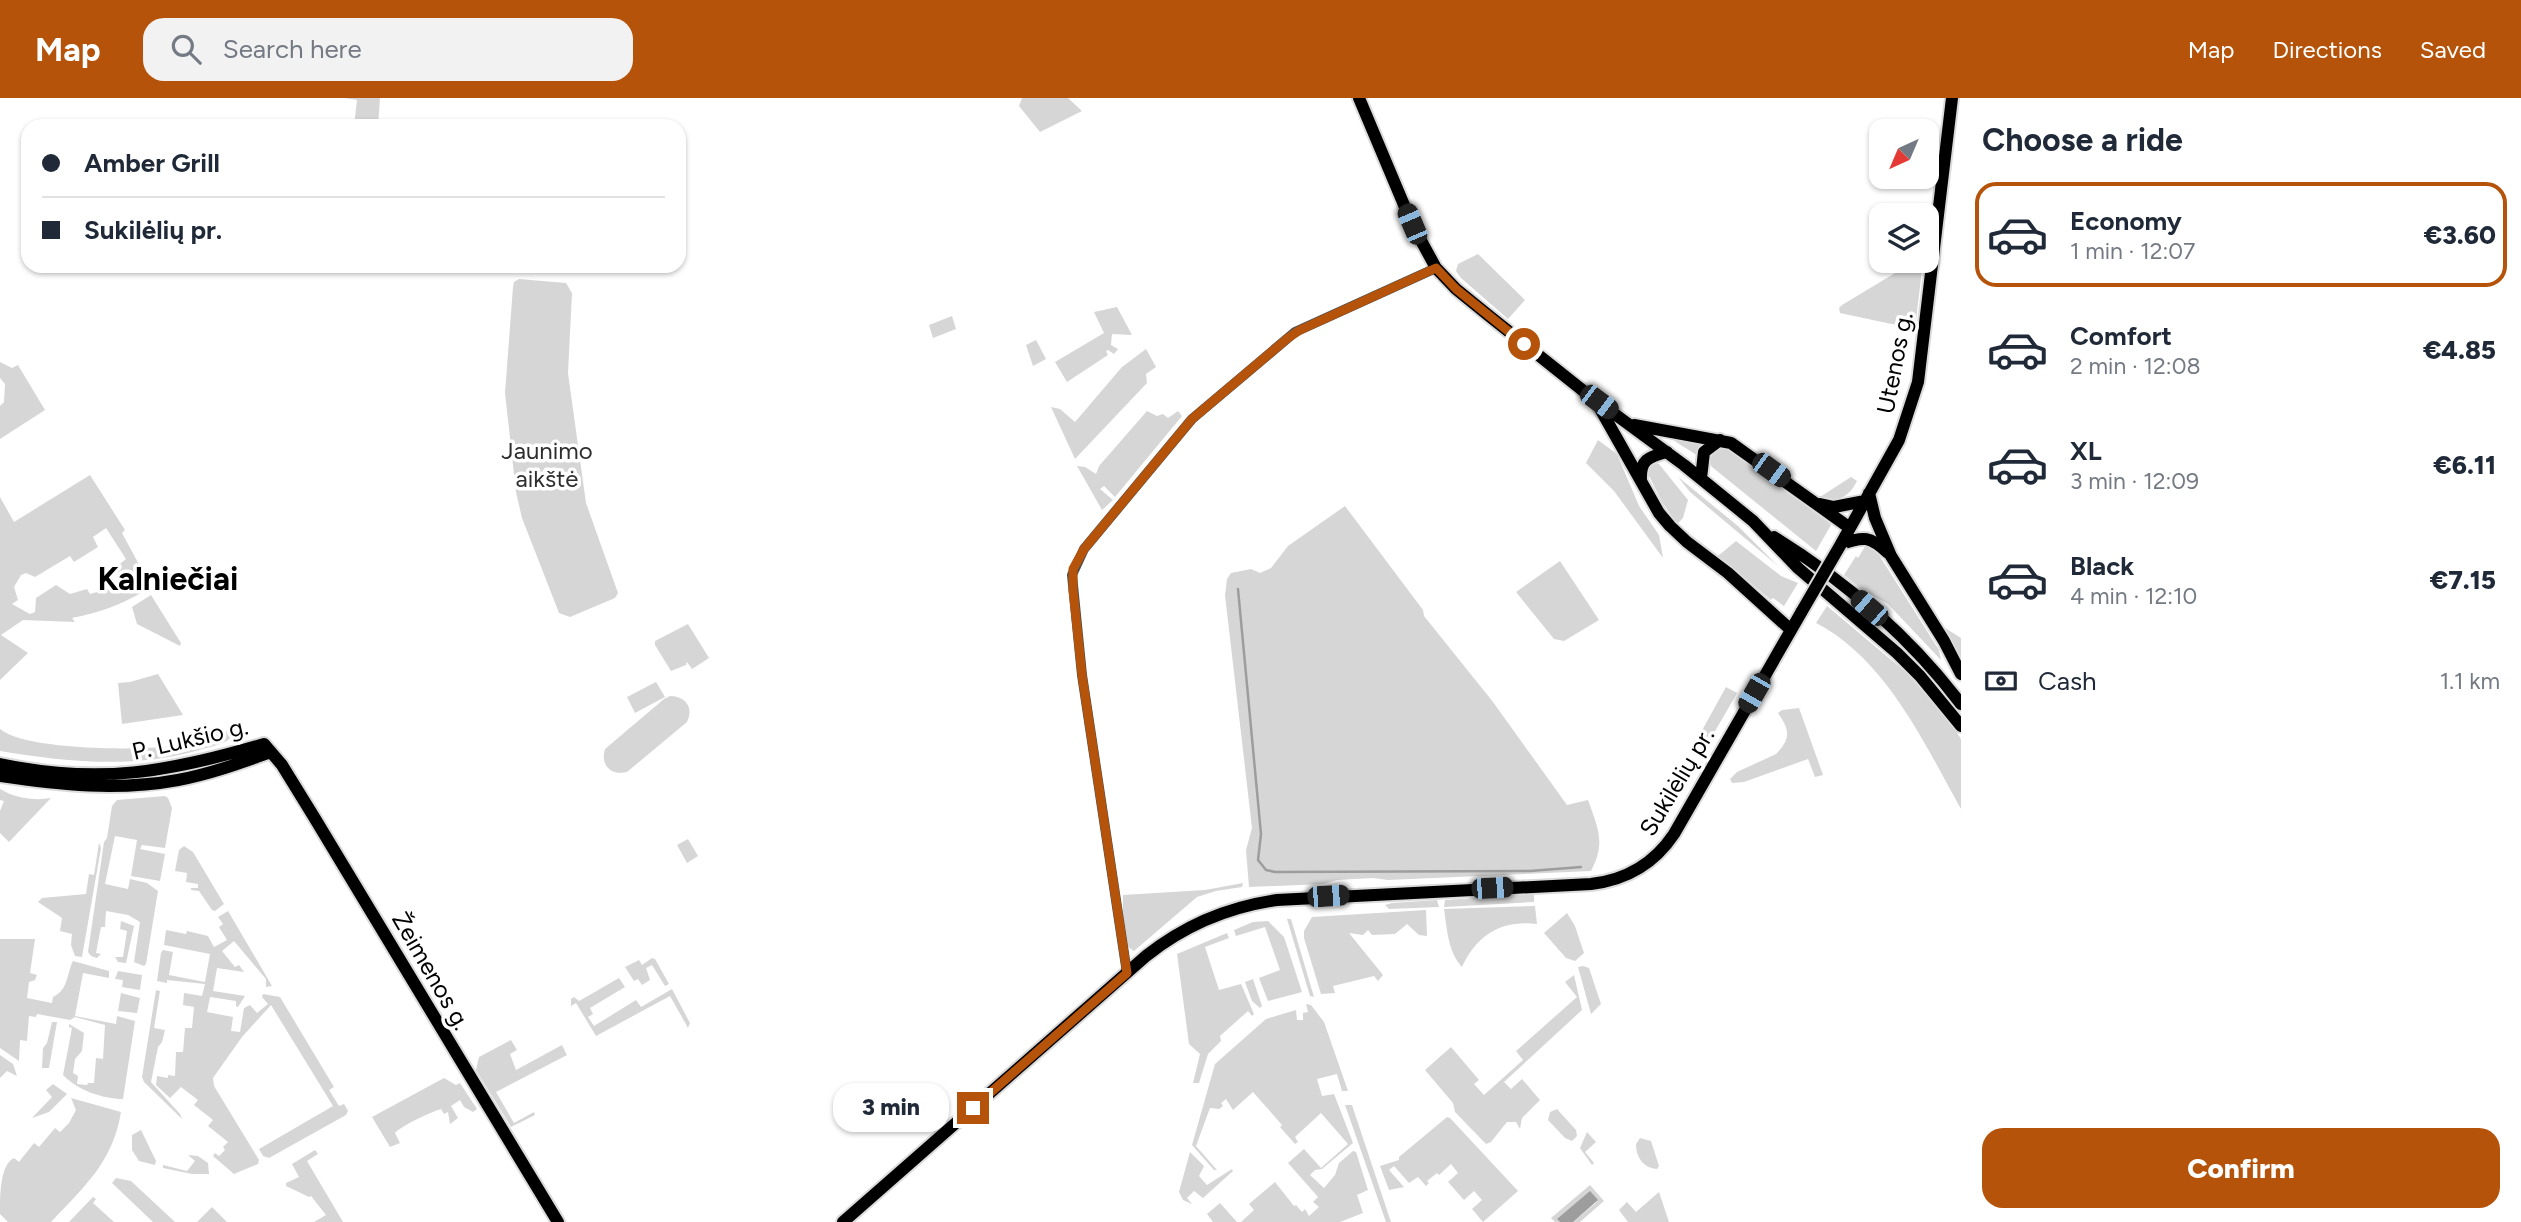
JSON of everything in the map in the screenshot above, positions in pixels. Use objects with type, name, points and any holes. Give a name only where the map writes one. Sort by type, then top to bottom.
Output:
[{"type":"main road","points":[[1359,98],[1412,224],[1436,268],[1456,289],[1594,399],[1701,478],[1761,528],[1798,568],[1905,660],[1961,726]]},
{"type":"main road","name":"Utenos g.","points":[[1802,611],[1899,440],[1918,382],[1952,98]]},
{"type":"main road","points":[[1594,399],[1659,513],[1670,526],[1728,573],[1791,630]]},
{"type":"main road","points":[[1626,422],[1665,432],[1731,443],[1850,527]]},
{"type":"main road","points":[[1701,478],[1704,452],[1720,440]]},
{"type":"main road","points":[[1640,480],[1640,468],[1644,461],[1667,452]]},
{"type":"main road","points":[[1815,502],[1834,507],[1867,497],[1891,556],[1944,641],[1961,674]]},
{"type":"main road","points":[[1761,528],[1806,556],[1855,595],[1898,633],[1961,704]]},
{"type":"main road","points":[[1841,544],[1864,538],[1880,545],[1891,556]]},
{"type":"main road","points":[[1768,611],[1783,644]]},
{"type":"main road","name":"Sukilėlių pr.","points":[[844,1222],[1158,946],[1217,914],[1246,905],[1277,900],[1591,884],[1626,876],[1653,859],[1674,834],[1802,611]]},
{"type":"main road","points":[[1941,679],[1951,667],[1944,641]]},
{"type":"main road","name":"P. Lukšio g.","points":[[0,764],[51,773],[121,775],[190,765],[267,748]]},
{"type":"main road","name":"P. Lukšio g.","points":[[0,776],[76,785],[146,784],[196,776],[267,748]]},
{"type":"main road","name":"Žeimenos g.","points":[[267,748],[282,765],[329,841],[467,1075],[558,1222]]},
{"type":"street","points":[[1127,973],[1087,704],[1072,575],[1078,557],[1192,419],[1288,338],[1300,330],[1436,268]]},
{"type":"green space","points":[[344,98],[380,98],[378,119],[355,119],[357,100]]},
{"type":"green space","points":[[1022,98],[1068,98],[1082,111],[1040,132],[1019,106]]},
{"type":"green space","points":[[1478,254],[1525,300],[1508,319],[1456,271],[1458,264]]},
{"type":"green space","points":[[1895,273],[1922,273],[1915,329],[1840,313],[1839,308]]},
{"type":"green space","name":"Jaunimo aikštė","points":[[519,279],[566,283],[572,293],[568,373],[586,503],[618,593],[615,598],[570,617],[559,613],[522,518],[516,492],[505,393],[513,287],[514,282]]},
{"type":"green space","points":[[1117,307],[1132,335],[1112,334],[1111,345],[1118,349],[1114,354],[1106,351],[1108,355],[1067,382],[1055,362],[1104,333],[1094,312]]},
{"type":"green space","points":[[952,316],[956,329],[933,338],[929,325]]},
{"type":"green space","points":[[1036,340],[1046,359],[1033,366],[1026,345]]},
{"type":"green space","points":[[1146,349],[1156,367],[1146,374],[1147,383],[1075,459],[1051,407],[1060,409],[1075,422],[1122,367]]},
{"type":"green space","points":[[0,362],[12,368],[18,365],[45,410],[0,439],[0,406],[4,402],[5,384],[0,378]]},
{"type":"green space","points":[[1147,411],[1157,416],[1163,414],[1168,418],[1178,411],[1182,416],[1115,497],[1104,486],[1100,489],[1113,500],[1102,510],[1077,466],[1085,467],[1096,474],[1099,466]]},
{"type":"green space","points":[[1670,438],[1703,441],[1698,456]]},
{"type":"green space","points":[[1598,440],[1617,454],[1639,506],[1659,535],[1663,558],[1614,491],[1586,463]]},
{"type":"green space","points":[[1721,446],[1831,525],[1816,551],[1712,467],[1709,462],[1710,454]]},
{"type":"green space","points":[[1653,462],[1659,464],[1688,500],[1683,518],[1677,524],[1647,472],[1647,467]]},
{"type":"green space","points":[[90,475],[125,530],[122,533],[142,570],[141,575],[124,583],[115,568],[126,559],[106,528],[93,537],[98,547],[74,562],[70,556],[35,577],[26,573],[21,575],[14,587],[18,600],[12,604],[30,614],[35,612],[36,598],[56,585],[70,594],[87,589],[90,594],[114,587],[123,592],[145,581],[146,585],[141,587],[141,593],[124,602],[72,618],[75,622],[23,620],[1,635],[28,653],[0,680],[0,497],[14,522]]},
{"type":"green space","points":[[1678,477],[1738,526],[1778,566],[1690,492]]},
{"type":"green space","points":[[1851,477],[1857,481],[1847,495],[1838,499],[1820,497]]},
{"type":"green space","points":[[1345,506],[1423,610],[1424,616],[1493,702],[1567,805],[1588,800],[1599,836],[1596,861],[1591,871],[1388,880],[1373,878],[1337,880],[1323,884],[1249,887],[1246,850],[1252,828],[1225,595],[1227,579],[1231,573],[1251,569],[1260,573],[1271,568],[1288,546]]},
{"type":"green space","points":[[1736,541],[1781,576],[1798,583],[1784,606],[1773,598],[1771,600],[1718,556]]},
{"type":"green space","points":[[1866,545],[1879,555],[1939,650],[1941,660],[1888,604],[1861,589],[1844,575]]},
{"type":"green space","points":[[1560,561],[1599,620],[1564,641],[1554,639],[1516,592]]},
{"type":"green space","points":[[151,595],[181,643],[180,646],[137,624],[132,607]]},
{"type":"green space","points":[[1827,606],[1908,674],[1952,725],[1961,739],[1961,809],[1917,731],[1883,680],[1841,639],[1816,623]]},
{"type":"green space","points":[[688,624],[709,658],[692,669],[687,662],[686,665],[671,671],[655,641]]},
{"type":"green space","points":[[1942,626],[1961,638],[1961,662]]},
{"type":"green space","points":[[158,674],[183,715],[122,724],[118,683]]},
{"type":"green space","points":[[656,682],[665,697],[635,713],[627,697]]},
{"type":"green space","points":[[1726,687],[1737,693],[1710,740],[1700,734]]},
{"type":"green space","points":[[670,696],[680,698],[687,704],[690,712],[687,722],[627,772],[616,772],[608,768],[604,760],[605,749]]},
{"type":"green space","points":[[1799,708],[1823,775],[1815,777],[1808,759],[1744,782],[1732,783],[1730,779],[1737,772],[1776,754],[1787,738],[1785,724],[1778,713]]},
{"type":"green space","points":[[239,727],[231,737],[217,745],[150,760],[75,761],[0,751],[0,729],[35,742],[87,748],[142,748],[182,745]]},
{"type":"green space","points":[[0,789],[25,798],[51,798],[9,842],[0,833],[0,811],[4,801],[0,800]]},
{"type":"green space","points":[[165,796],[172,808],[165,848],[142,845],[140,849],[165,854],[160,881],[131,876],[137,840],[115,836],[105,884],[128,889],[130,879],[147,883],[158,891],[146,964],[144,966],[134,962],[140,922],[128,915],[106,911],[105,927],[101,927],[96,953],[101,954],[97,958],[91,956],[88,952],[112,806],[117,800]]},
{"type":"green space","points":[[688,839],[698,856],[687,863],[677,845]]},
{"type":"green space","points":[[99,843],[101,848],[82,957],[75,956],[71,945],[72,934],[60,931],[62,918],[38,902],[42,898],[86,894],[89,874],[94,875]]},
{"type":"green space","points":[[184,846],[193,852],[224,904],[215,911],[199,891],[191,890],[198,888],[198,884],[186,882],[187,873],[175,871],[179,850]]},
{"type":"green space","points":[[1243,883],[1242,887],[1197,897],[1134,951],[1128,947],[1123,895],[1205,890]]},
{"type":"green space","points":[[1534,894],[1534,902],[1444,907],[1445,900]]},
{"type":"green space","points":[[1437,900],[1439,907],[1389,909],[1385,905],[1392,903]]},
{"type":"green space","points":[[1535,906],[1537,924],[1501,927],[1475,946],[1462,967],[1457,961],[1449,940],[1444,909]]},
{"type":"green space","points":[[1426,910],[1427,936],[1419,935],[1407,924],[1395,934],[1372,935],[1368,930],[1363,935],[1349,933],[1383,975],[1378,981],[1374,976],[1333,986],[1335,993],[1321,994],[1304,938],[1304,931],[1312,917]]},
{"type":"green space","points":[[228,911],[272,986],[266,987],[266,979],[234,941],[222,951],[235,967],[239,965],[244,972],[217,968],[213,991],[245,996],[238,1007],[236,1001],[210,997],[207,1012],[233,1017],[231,1031],[240,1032],[244,1008],[250,1005],[257,1013],[268,1004],[262,997],[263,994],[280,997],[334,1087],[329,1090],[339,1106],[344,1104],[348,1111],[346,1115],[269,1158],[263,1156],[259,1149],[333,1106],[271,1005],[242,1037],[213,1078],[214,1086],[259,1160],[258,1164],[234,1174],[213,1156],[215,1153],[219,1156],[228,1142],[208,1126],[213,1120],[194,1105],[198,1100],[181,1087],[170,1098],[156,1085],[157,1076],[175,1076],[176,1052],[183,1052],[185,1028],[192,1028],[194,1007],[183,1005],[184,993],[202,996],[205,984],[157,981],[161,953],[163,950],[173,952],[169,975],[205,982],[210,954],[164,945],[166,930],[208,936],[214,947],[227,940],[219,927],[223,924],[218,917]]},
{"type":"green space","points":[[1567,913],[1575,926],[1584,953],[1575,961],[1566,958],[1544,933]]},
{"type":"green space","points":[[1287,919],[1291,919],[1314,997],[1310,996]]},
{"type":"green space","points":[[121,921],[134,926],[126,963],[118,962],[115,957],[123,957],[127,931],[120,929]]},
{"type":"green space","points":[[1268,921],[1284,937],[1302,992],[1268,1001],[1259,978],[1280,970],[1265,927],[1236,936],[1234,930],[1253,922]]},
{"type":"green space","points":[[1227,933],[1229,938],[1205,947],[1219,990],[1241,984],[1254,1014],[1252,1016],[1248,1011],[1220,1036],[1221,1041],[1208,1054],[1199,1083],[1193,1083],[1200,1054],[1189,1044],[1177,954]]},
{"type":"green space","points":[[0,939],[35,939],[30,973],[37,975],[35,980],[29,982],[27,998],[52,1003],[53,997],[65,986],[73,961],[109,971],[109,978],[83,973],[75,1016],[116,1024],[117,1016],[135,1021],[123,1099],[91,1093],[75,1085],[63,1075],[72,1028],[69,1024],[84,1033],[82,1051],[75,1059],[73,1073],[78,1076],[77,1084],[94,1083],[96,1058],[103,1059],[105,1025],[75,1017],[70,1020],[37,1014],[36,1017],[29,1016],[27,1041],[20,1040],[19,1061],[0,1048]]},
{"type":"green space","points":[[652,958],[669,984],[665,986],[652,965],[646,968],[650,980],[642,985],[638,979],[634,981],[625,967],[639,960],[642,965]]},
{"type":"green space","points":[[1578,967],[1589,968],[1601,1004],[1591,1014]]},
{"type":"green space","points":[[118,971],[142,975],[140,990],[122,987],[123,980],[115,979]]},
{"type":"green space","points":[[1574,975],[1582,1010],[1504,1082],[1511,1089],[1522,1079],[1540,1100],[1522,1118],[1520,1129],[1516,1122],[1507,1122],[1491,1142],[1486,1144],[1455,1112],[1453,1103],[1425,1070],[1451,1047],[1479,1080],[1474,1084],[1484,1095],[1523,1060],[1516,1051],[1577,997],[1565,982]]},
{"type":"green space","points":[[619,978],[625,987],[590,1008],[593,1014],[588,1017],[594,1026],[636,1000],[641,1007],[672,989],[690,1023],[688,1028],[670,996],[596,1036],[576,1003],[571,1006],[571,999],[574,997],[579,1001]]},
{"type":"green space","points":[[1253,979],[1262,1006],[1260,1008],[1252,1001],[1245,982]]},
{"type":"green space","points":[[156,990],[160,991],[154,1028],[165,1030],[158,1047],[151,1082],[182,1119],[142,1077]]},
{"type":"green space","points":[[121,993],[140,998],[137,1013],[118,1011]]},
{"type":"green space","points":[[1306,1004],[1311,1005],[1324,1022],[1348,1091],[1342,1091],[1337,1074],[1317,1079],[1322,1096],[1334,1094],[1353,1143],[1322,1169],[1315,1170],[1310,1175],[1324,1188],[1335,1175],[1339,1163],[1353,1151],[1356,1152],[1368,1190],[1357,1195],[1363,1213],[1340,1222],[1241,1222],[1254,1210],[1249,1204],[1275,1182],[1294,1206],[1302,1212],[1305,1209],[1309,1216],[1319,1207],[1313,1202],[1318,1197],[1288,1163],[1304,1149],[1321,1168],[1348,1144],[1321,1113],[1295,1137],[1298,1142],[1295,1144],[1253,1092],[1233,1110],[1226,1099],[1219,1109],[1210,1108],[1196,1146],[1217,1170],[1214,1170],[1192,1145],[1215,1064],[1266,1019],[1296,1010],[1297,1020],[1303,1020],[1303,1013],[1308,1012]]},
{"type":"green space","points":[[52,1022],[57,1022],[49,1068],[42,1068],[43,1048],[47,1043]]},
{"type":"green space","points":[[511,1040],[517,1050],[510,1054],[516,1070],[562,1045],[567,1055],[496,1092],[514,1123],[534,1112],[535,1115],[511,1127],[476,1070],[479,1057]]},
{"type":"green space","points":[[0,1055],[13,1064],[17,1076],[7,1071],[0,1078]]},
{"type":"green space","points":[[444,1078],[456,1085],[460,1083],[477,1109],[473,1112],[464,1107],[460,1100],[451,1106],[458,1118],[450,1124],[448,1112],[444,1114],[441,1109],[416,1119],[395,1133],[400,1143],[390,1147],[372,1117]]},
{"type":"green space","points":[[53,1084],[67,1094],[49,1112],[32,1118],[52,1097],[46,1090]]},
{"type":"green space","points":[[71,1098],[121,1112],[117,1130],[104,1160],[51,1222],[8,1222],[0,1214],[2,1181],[6,1167],[14,1158],[19,1162],[34,1143],[39,1147],[55,1128],[60,1132],[69,1123],[76,1110]]},
{"type":"green space","points":[[1345,1105],[1352,1105],[1391,1222],[1386,1222]]},
{"type":"green space","points":[[1557,1109],[1576,1130],[1577,1136],[1572,1141],[1565,1138],[1548,1120],[1550,1112]]},
{"type":"green space","points":[[1447,1117],[1518,1191],[1483,1222],[1472,1209],[1482,1200],[1474,1191],[1464,1200],[1448,1182],[1458,1173],[1451,1164],[1427,1181],[1429,1183],[1426,1186],[1418,1177],[1409,1183],[1394,1166],[1389,1170],[1404,1187],[1389,1190],[1380,1166],[1399,1160],[1399,1157]]},
{"type":"green space","points":[[141,1130],[156,1161],[155,1165],[139,1161],[132,1150],[132,1135]]},
{"type":"green space","points":[[1587,1132],[1596,1142],[1585,1152],[1594,1163],[1592,1165],[1580,1148]]},
{"type":"green space","points":[[1640,1138],[1651,1141],[1659,1166],[1657,1169],[1648,1167],[1639,1158],[1636,1144]]},
{"type":"green space","points":[[315,1150],[318,1154],[307,1161],[343,1222],[314,1222],[326,1215],[311,1196],[286,1186],[286,1183],[299,1177],[292,1164]]},
{"type":"green space","points":[[1190,1152],[1204,1166],[1199,1176],[1207,1185],[1232,1169],[1233,1171],[1203,1198],[1194,1191],[1187,1198],[1192,1204],[1183,1200],[1179,1192]]},
{"type":"green space","points":[[188,1155],[198,1156],[208,1163],[209,1174],[192,1174],[163,1168],[163,1165],[187,1171],[195,1161]]},
{"type":"green space","points":[[116,1178],[131,1181],[175,1222],[153,1222],[112,1183]]},
{"type":"green space","points":[[1590,1185],[1604,1201],[1580,1222],[1573,1222],[1598,1201],[1558,1219],[1560,1222],[1551,1218]]},
{"type":"green space","points":[[1659,1192],[1669,1222],[1628,1222],[1619,1210],[1627,1202],[1636,1212]]},
{"type":"green space","points":[[93,1197],[96,1199],[93,1203],[114,1222],[69,1222]]},
{"type":"green space","points":[[1220,1203],[1237,1222],[1213,1222],[1207,1214]]},
{"type":"green space","points":[[212,1207],[227,1222],[197,1222]]},
{"type":"shaded area","points":[[1590,1191],[1598,1200],[1573,1222],[1560,1222],[1557,1219]]},
{"type":"waterway","points":[[1238,589],[1261,834],[1258,860],[1266,870],[1530,871],[1581,867]]},
{"type":"district","name":"Kalniečiai","points":[[168,579]]},
{"type":"route","points":[[973,1108],[1127,973],[1082,675],[1072,575],[1078,557],[1192,419],[1300,330],[1436,268],[1456,289],[1524,344]]}]
